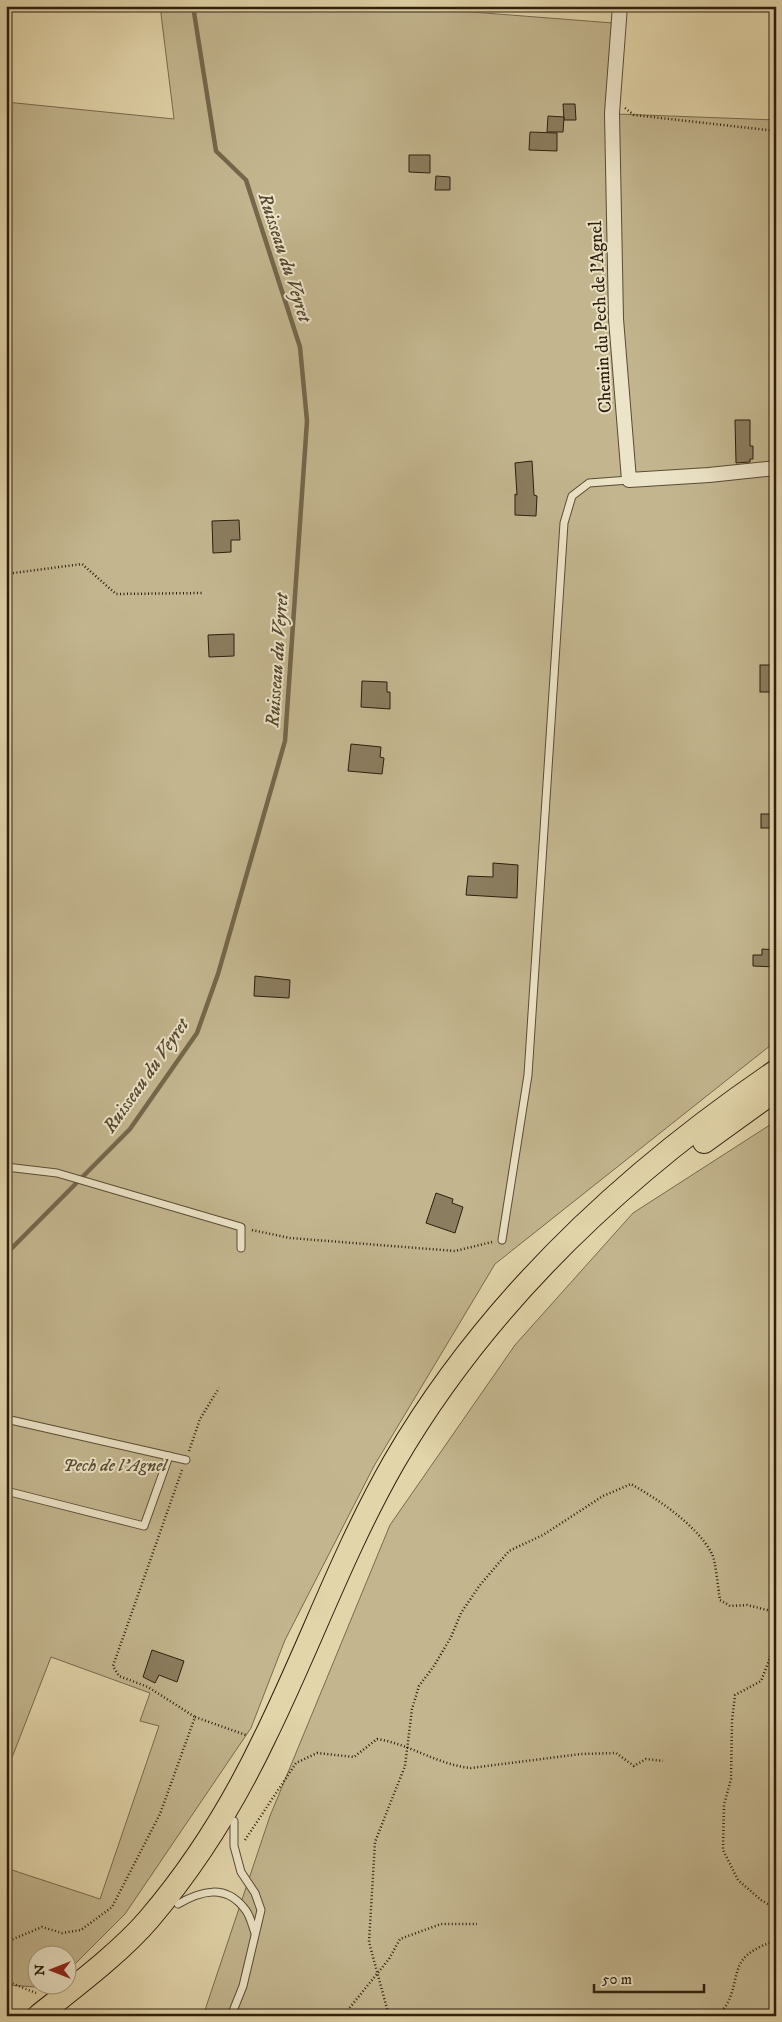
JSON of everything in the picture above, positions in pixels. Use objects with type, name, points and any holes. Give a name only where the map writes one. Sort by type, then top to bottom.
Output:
[{"type":"main road","points":[[50,2012],[147,1922],[201,1850],[222,1818],[264,1741],[361,1528],[393,1464],[423,1415],[475,1342],[536,1272],[604,1206],[674,1146],[776,1071]]},
{"type":"main road","points":[[50,2012],[130,1956],[157,1930],[208,1864],[234,1822],[275,1745],[372,1527],[402,1472],[469,1368],[501,1327],[536,1288],[606,1221],[668,1169],[776,1090]]},
{"type":"street","name":"Chemin du Pech de l'Agnel","points":[[620,6],[612,113],[616,318],[629,480]]},
{"type":"street","points":[[629,480],[709,475],[776,468]]},
{"type":"lane","points":[[502,1240],[528,1075],[564,522],[572,496],[588,483],[629,480]]},
{"type":"lane","points":[[6,1167],[57,1173],[241,1227],[241,1248]]},
{"type":"lane","points":[[6,1419],[186,1460]]},
{"type":"lane","points":[[6,1491],[144,1526],[169,1456]]},
{"type":"lane","points":[[231,2016],[244,1986],[261,1910],[256,1893],[242,1872],[236,1854],[234,1822]]},
{"type":"lane","points":[[178,1904],[193,1895],[214,1891],[231,1896],[245,1908],[256,1933]]},
{"type":"path","points":[[613,97],[634,115],[776,131]]},
{"type":"path","points":[[6,574],[82,564],[116,594],[202,593]]},
{"type":"path","points":[[241,1227],[290,1238],[455,1251],[502,1240]]},
{"type":"path","points":[[219,1388],[200,1419],[113,1666],[119,1676],[148,1687],[195,1717],[264,1741]]},
{"type":"path","points":[[389,2016],[369,1942],[375,1842],[405,1766],[412,1709],[419,1686],[451,1638],[461,1613],[480,1585],[509,1551],[543,1535],[603,1496],[630,1484],[658,1500],[699,1535],[713,1556],[720,1600],[730,1606],[747,1605],[774,1612],[770,1658],[760,1681],[735,1695],[732,1721],[731,1778],[724,1805],[723,1850],[738,1880],[761,1900],[776,1909]]},
{"type":"path","points":[[6,1942],[42,1927],[62,1933],[82,1930],[112,1908],[160,1814],[195,1717]]},
{"type":"path","points":[[236,1854],[296,1763],[317,1753],[354,1758],[377,1739],[389,1741],[456,1766],[471,1768],[581,1754],[616,1753],[634,1766],[646,1759],[663,1761]]},
{"type":"path","points":[[343,2016],[389,1958],[400,1939],[441,1924],[477,1924]]},
{"type":"path","points":[[716,2016],[722,2011],[734,1989],[741,1962],[760,1946],[776,1941]]},
{"type":"path","points":[[6,1981],[33,1991],[50,2012]]},
{"type":"green space","name":"Pech de l'Agnel","points":[[160,6],[445,6],[446,10],[613,23],[617,114],[776,120],[776,1041],[495,1264],[374,1466],[285,1640],[251,1728],[125,1914],[78,1961],[78,1944],[28,1944],[28,1986],[6,1985],[6,1868],[100,1899],[159,1726],[140,1721],[150,1693],[51,1657],[6,1773],[6,102],[174,119]]},
{"type":"green space","points":[[776,1121],[776,2016],[203,2016],[270,1816],[390,1525],[515,1345],[633,1213]]},
{"type":"building","points":[[563,104],[575,104],[576,120],[564,120]]},
{"type":"building","points":[[548,116],[564,117],[563,132],[547,132]]},
{"type":"building","points":[[530,132],[557,133],[557,151],[529,150]]},
{"type":"building","points":[[409,155],[430,155],[430,173],[409,172]]},
{"type":"building","points":[[436,176],[450,177],[450,190],[435,190]]},
{"type":"building","points":[[735,420],[750,420],[750,446],[753,446],[753,459],[750,459],[750,462],[736,463]]},
{"type":"building","points":[[532,461],[534,495],[537,496],[536,516],[515,515],[515,494],[517,495],[515,463]]},
{"type":"building","points":[[239,520],[240,540],[231,540],[231,552],[213,553],[212,521]]},
{"type":"building","points":[[234,634],[234,656],[209,657],[208,635]]},
{"type":"building","points":[[760,665],[776,665],[776,692],[760,692]]},
{"type":"building","points":[[362,681],[387,682],[387,692],[390,692],[390,709],[361,707]]},
{"type":"building","points":[[351,744],[381,747],[380,757],[384,758],[382,774],[348,771]]},
{"type":"building","points":[[761,814],[776,814],[776,828],[761,828]]},
{"type":"building","points":[[493,863],[518,865],[517,898],[466,895],[468,876],[493,877]]},
{"type":"building","points":[[762,949],[776,950],[776,967],[753,966],[753,955],[762,955]]},
{"type":"building","points":[[255,976],[290,980],[289,998],[254,996]]},
{"type":"building","points":[[436,1193],[453,1199],[452,1203],[463,1207],[455,1233],[426,1223]]},
{"type":"building","points":[[152,1650],[184,1661],[177,1682],[159,1675],[155,1683],[143,1677]]},
{"type":"waterway","name":"Ruisseau du Veyret","points":[[6,1254],[130,1129],[197,1033],[218,974],[285,741],[307,421],[300,347],[246,180],[216,151],[193,6]]}]
